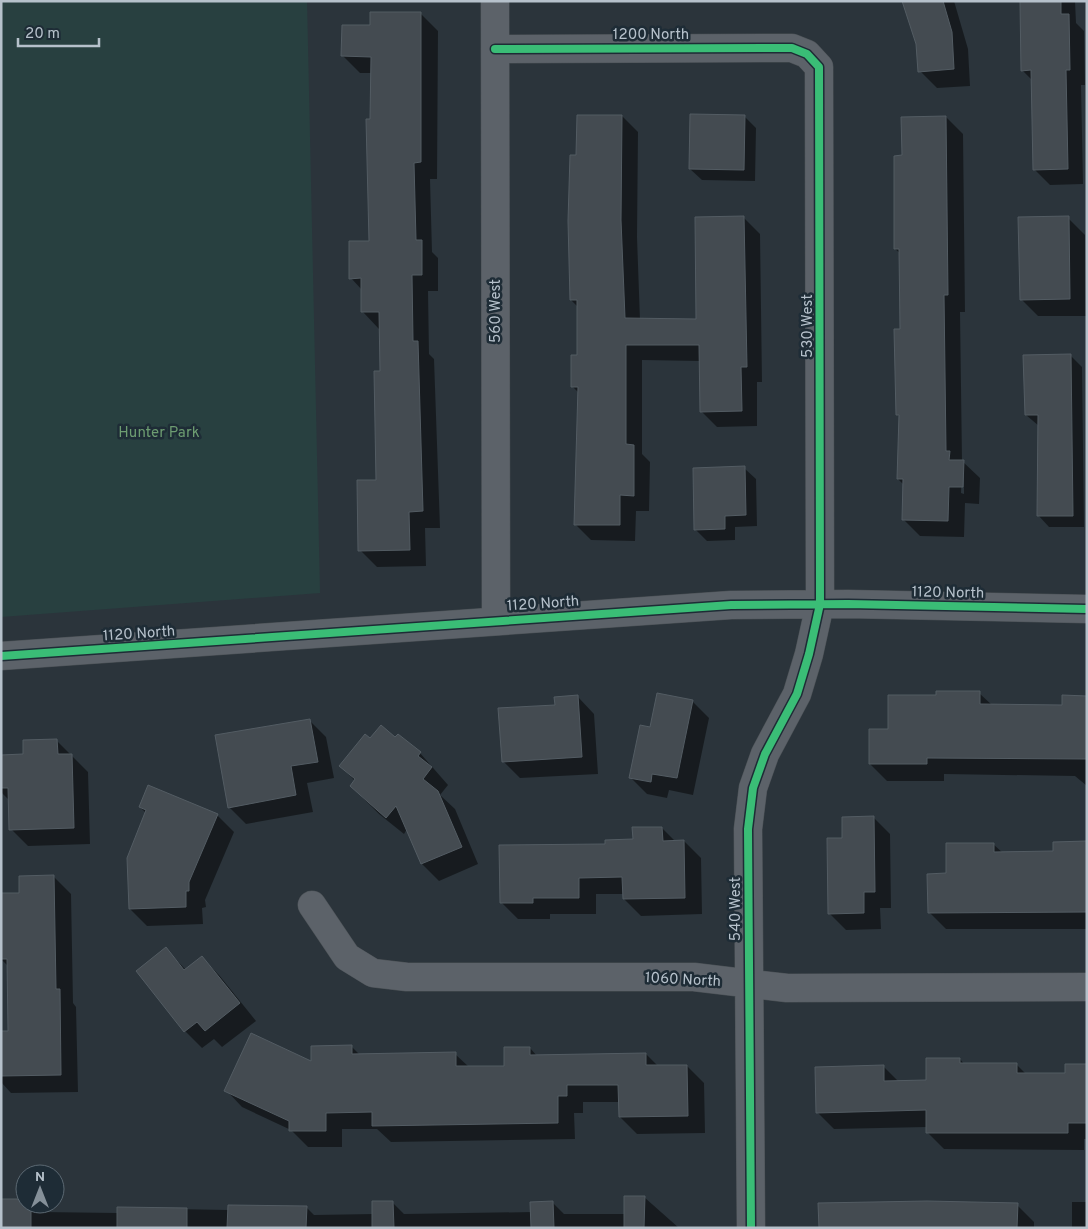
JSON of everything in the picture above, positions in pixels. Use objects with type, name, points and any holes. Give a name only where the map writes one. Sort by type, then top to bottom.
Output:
[{"type":"street","name":"560 West","points":[[495,1],[496,620]]},
{"type":"street","name":"1200 North","points":[[495,49],[792,48],[807,54]]},
{"type":"street","name":"530 West","points":[[807,54],[819,68],[820,604]]},
{"type":"street","name":"1120 North","points":[[1,656],[730,605],[820,604],[1087,609]]},
{"type":"street","name":"540 West","points":[[751,1228],[748,829],[753,788],[764,754],[796,694],[809,654],[820,604]]},
{"type":"street","name":"1060 North","points":[[312,905],[347,957],[373,973],[407,978],[694,977],[788,988],[1087,987]]},
{"type":"green space","name":"Hunter Park","points":[[1,1],[307,1],[320,593],[1,617]]},
{"type":"building","points":[[902,1],[943,1],[952,32],[954,69],[918,72],[916,44]]},
{"type":"building","points":[[1020,1],[1061,1],[1061,14],[1069,14],[1070,70],[1066,70],[1068,169],[1033,170],[1031,70],[1021,71]]},
{"type":"building","points":[[370,12],[421,12],[421,162],[414,163],[416,240],[422,240],[422,275],[412,275],[413,341],[418,341],[423,511],[409,512],[410,550],[358,551],[357,480],[376,480],[374,371],[380,371],[379,312],[361,312],[361,278],[349,279],[349,241],[369,241],[366,119],[370,119],[371,57],[341,56],[342,25],[370,25]]},
{"type":"building","points":[[690,114],[745,115],[744,170],[689,169]]},
{"type":"building","points":[[577,115],[622,115],[621,220],[625,318],[696,319],[695,217],[744,216],[747,367],[741,367],[742,411],[700,412],[699,345],[626,345],[626,444],[634,445],[634,496],[620,495],[620,525],[574,525],[578,387],[571,387],[571,355],[577,355],[577,300],[570,300],[568,221],[570,155],[576,155]]},
{"type":"building","points":[[946,116],[948,295],[944,295],[946,451],[950,451],[949,460],[964,460],[963,487],[949,487],[948,521],[902,520],[903,479],[897,479],[899,415],[896,415],[894,329],[900,329],[899,249],[894,249],[894,156],[902,155],[901,117]]},
{"type":"building","points":[[1069,216],[1070,299],[1020,300],[1018,217]]},
{"type":"building","points":[[1071,354],[1073,516],[1037,516],[1038,415],[1025,415],[1023,355]]},
{"type":"building","points":[[745,466],[746,515],[725,516],[725,529],[694,530],[693,468]]},
{"type":"building","points":[[936,691],[980,691],[980,704],[1062,705],[1062,695],[1087,696],[1087,759],[927,758],[927,764],[869,764],[869,729],[888,729],[888,695],[936,695]]},
{"type":"building","points":[[657,693],[693,700],[677,778],[652,774],[651,782],[629,778],[640,725],[650,727]]},
{"type":"building","points":[[578,695],[582,757],[502,762],[498,708],[555,705],[554,697]]},
{"type":"building","points":[[310,719],[318,762],[291,766],[296,795],[228,808],[215,735]]},
{"type":"building","points":[[381,725],[395,737],[398,734],[421,752],[418,756],[432,767],[423,779],[438,791],[462,847],[421,864],[396,806],[386,818],[350,786],[355,779],[339,766],[365,734],[370,738]]},
{"type":"building","points":[[57,739],[58,754],[72,754],[74,828],[9,830],[8,788],[1,788],[1,755],[23,754],[23,740]]},
{"type":"building","points":[[148,785],[218,814],[189,882],[189,891],[186,891],[186,907],[129,909],[127,858],[146,810],[139,807]]},
{"type":"building","points":[[874,816],[875,892],[864,892],[864,913],[828,914],[827,838],[842,838],[842,817]]},
{"type":"building","points":[[632,827],[662,827],[663,841],[684,840],[685,898],[623,899],[622,877],[579,878],[579,898],[533,898],[533,903],[500,903],[499,845],[605,844],[605,840],[633,839]]},
{"type":"building","points":[[1087,841],[1087,912],[928,913],[927,874],[946,873],[946,843],[994,843],[994,852],[1053,851],[1053,842]]},
{"type":"building","points":[[54,875],[56,989],[60,989],[61,1075],[1,1076],[1,1031],[8,1031],[7,959],[1,959],[1,893],[19,893],[19,876]]},
{"type":"building","points":[[166,947],[184,970],[202,956],[240,1003],[205,1031],[197,1022],[184,1032],[136,971]]},
{"type":"building","points":[[251,1033],[311,1061],[311,1046],[352,1045],[352,1054],[456,1052],[456,1066],[504,1066],[504,1047],[530,1047],[530,1055],[646,1053],[646,1065],[687,1065],[688,1116],[619,1117],[618,1085],[567,1085],[567,1096],[558,1096],[558,1123],[372,1126],[372,1112],[326,1113],[326,1131],[289,1131],[289,1121],[224,1091]]},
{"type":"building","points":[[926,1058],[960,1058],[960,1063],[1017,1063],[1017,1073],[1065,1073],[1065,1064],[1087,1064],[1087,1123],[1068,1123],[1068,1133],[926,1133],[926,1110],[816,1113],[815,1067],[884,1065],[884,1081],[926,1080]]},
{"type":"building","points":[[624,1196],[645,1196],[644,1228],[624,1228]]},
{"type":"building","points":[[1,1199],[15,1199],[15,1214],[31,1214],[31,1228],[1,1228]]},
{"type":"building","points":[[372,1201],[393,1201],[394,1228],[372,1228]]},
{"type":"building","points":[[553,1201],[554,1228],[531,1228],[530,1202]]},
{"type":"building","points":[[927,1201],[1018,1203],[1017,1228],[819,1228],[818,1203]]},
{"type":"building","points":[[228,1205],[307,1206],[306,1228],[227,1228]]},
{"type":"building","points":[[117,1207],[187,1208],[187,1228],[117,1228]]},
{"type":"cycle path","points":[[495,49],[792,48],[807,54],[819,67],[820,604],[809,654],[797,694],[765,754],[753,788],[748,829],[751,1228]]},
{"type":"cycle path","points":[[1,656],[731,605],[848,604],[1087,609]]}]
